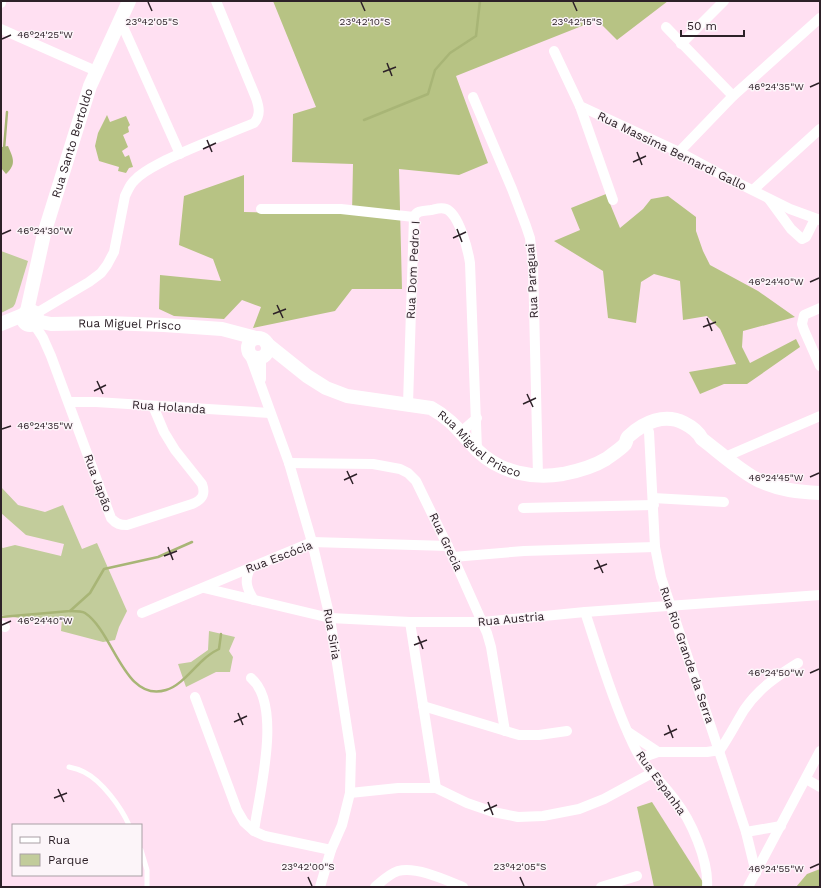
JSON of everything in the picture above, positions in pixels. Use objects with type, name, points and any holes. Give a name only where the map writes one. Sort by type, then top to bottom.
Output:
[{"type":"street","name":"Rua Santo Bertoldo","points":[[30,317],[32,291],[44,234],[90,86],[129,1]]},
{"type":"street","points":[[30,317],[89,282],[101,273],[108,265],[114,252],[125,196],[129,187],[143,172],[180,154],[254,122],[259,113],[256,98],[216,1]]},
{"type":"street","points":[[681,44],[724,1]]},
{"type":"street","points":[[679,152],[733,96],[820,18]]},
{"type":"street","points":[[120,20],[180,154]]},
{"type":"street","points":[[666,27],[733,96]]},
{"type":"street","points":[[1,29],[96,71]]},
{"type":"street","points":[[554,51],[580,106],[614,200]]},
{"type":"street","name":"Rua Paraguai","points":[[473,97],[512,189],[530,238],[533,264],[538,476]]},
{"type":"street","name":"Rua Massima Bernardi Gallo","points":[[580,106],[679,152],[769,199],[818,220]]},
{"type":"street","points":[[753,190],[820,129]]},
{"type":"street","points":[[769,199],[791,229],[802,239],[806,237],[818,220]]},
{"type":"street","name":"Rua Dom Pedro I","points":[[408,404],[414,217],[417,212],[439,208],[447,210],[453,215],[468,252],[470,263],[477,450]]},
{"type":"street","points":[[261,209],[341,209],[414,217]]},
{"type":"street","points":[[820,308],[804,315],[802,324],[820,366]]},
{"type":"street","name":"Rua Miguel Prisco","points":[[30,317],[51,324],[106,323],[222,329],[258,350],[290,363],[326,388],[347,396],[431,408],[453,422],[477,450],[493,462],[516,473],[538,476],[562,474],[584,469],[606,458],[625,444],[632,444],[655,429],[671,427],[695,438],[702,439]]},
{"type":"street","name":"Rua Japão","points":[[30,317],[44,338],[111,518],[115,523],[120,525],[127,525],[192,504],[200,501],[204,496],[202,484],[164,432],[153,406]]},
{"type":"street","name":"Rua Siria","points":[[258,350],[260,386],[289,463],[312,542],[330,618],[351,754],[350,793],[342,825],[331,850],[320,887]]},
{"type":"street","name":"Rua Holanda","points":[[68,402],[270,413]]},
{"type":"street","points":[[725,456],[820,416]]},
{"type":"street","points":[[461,432],[477,418]]},
{"type":"street","name":"Rua Miguel Prisco","points":[[625,444],[627,437],[651,421],[662,418],[680,421],[699,433],[702,439],[758,480],[777,488],[820,494]]},
{"type":"street","name":"Rua Rio Grande da Serra","points":[[649,432],[654,501],[655,547],[661,577],[720,750],[746,832],[756,873]]},
{"type":"street","name":"Rua Grecia","points":[[289,463],[373,464],[400,468],[416,481],[483,622],[491,647],[505,731]]},
{"type":"street","points":[[523,508],[654,501],[724,502]]},
{"type":"street","name":"Rua Escócia","points":[[142,613],[312,542],[448,546]]},
{"type":"street","points":[[453,557],[524,551],[655,547]]},
{"type":"street","points":[[251,567],[247,574],[246,585],[254,600]]},
{"type":"street","points":[[230,577],[233,596]]},
{"type":"street","name":"Rua Austria","points":[[204,588],[330,618],[410,622],[483,622],[585,612],[820,595]]},
{"type":"street","name":"Rua Espanha","points":[[585,612],[628,732],[641,758],[675,800],[688,820],[700,848],[708,879],[707,887]]},
{"type":"street","points":[[410,622],[436,788]]},
{"type":"street","points":[[641,758],[658,752],[707,752],[720,750],[744,710],[754,697],[774,679],[798,663]]},
{"type":"street","points":[[251,678],[257,683],[265,704],[267,726],[267,751],[254,831]]},
{"type":"street","points":[[195,697],[237,810],[244,822],[254,831],[265,836],[331,850]]},
{"type":"street","points":[[423,706],[519,734],[539,734],[567,731]]},
{"type":"street","points":[[628,732],[658,752]]},
{"type":"street","points":[[748,887],[820,751]]},
{"type":"street","points":[[350,793],[398,788],[436,788],[467,803],[493,812],[518,817],[543,816],[579,809],[604,799],[652,773]]},
{"type":"street","points":[[806,779],[820,787]]},
{"type":"street","points":[[746,832],[781,826]]},
{"type":"street","points":[[375,887],[387,877],[398,871],[411,870],[436,876],[463,887]]},
{"type":"street","points":[[601,887],[637,876]]},
{"type":"lane","points":[[69,767],[85,772],[99,783],[110,796],[128,824]]},
{"type":"lane","points":[[142,853],[147,870],[146,887]]},
{"type":"green space","points":[[1,251],[28,261],[15,304],[13,307],[1,313]]},
{"type":"green space","points":[[1,487],[18,505],[45,512],[63,505],[82,549],[97,543],[127,611],[119,627],[115,640],[103,642],[61,631],[62,619],[19,618],[1,615],[1,547],[3,548],[15,545],[61,556],[64,544],[26,535],[1,513]]},
{"type":"green space","points":[[209,631],[235,637],[229,651],[233,657],[230,672],[216,672],[186,687],[178,664],[191,662],[208,650]]},
{"type":"shaded area","points":[[273,1],[668,1],[617,40],[597,20],[456,76],[488,163],[459,175],[399,169],[402,289],[352,289],[335,311],[253,328],[261,307],[242,300],[224,319],[174,316],[159,309],[160,275],[221,281],[213,259],[179,245],[184,196],[244,175],[244,212],[352,214],[353,164],[292,162],[293,114],[316,107]]},
{"type":"shaded area","points":[[107,115],[110,122],[126,116],[130,125],[128,127],[129,132],[123,135],[128,147],[122,151],[125,157],[129,155],[133,167],[129,168],[126,173],[118,171],[119,167],[99,161],[95,146],[98,133]]},
{"type":"shaded area","points":[[8,146],[13,164],[6,174],[1,168],[2,147]]},
{"type":"shaded area","points":[[606,194],[620,228],[643,209],[651,199],[668,196],[696,217],[696,231],[710,265],[758,291],[795,317],[743,331],[742,347],[750,363],[796,339],[800,347],[747,384],[724,384],[700,394],[689,372],[736,364],[720,329],[707,316],[683,320],[680,281],[654,274],[641,282],[636,323],[608,318],[603,271],[554,241],[580,230],[571,208]]},
{"type":"shaded area","points":[[652,802],[706,887],[654,887],[637,807]]},
{"type":"shaded area","points":[[820,869],[820,887],[796,887],[807,874]]},
{"type":"waterway","points":[[364,120],[428,94],[435,70],[450,53],[476,36],[480,1]]},
{"type":"waterway","points":[[4,149],[7,112]]},
{"type":"waterway","points":[[1,617],[70,611],[90,593],[104,569],[158,557],[192,542]]},
{"type":"waterway","points":[[70,611],[84,612],[95,622],[130,676],[140,686],[152,691],[166,690],[181,681],[206,657],[219,649],[221,634]]}]
